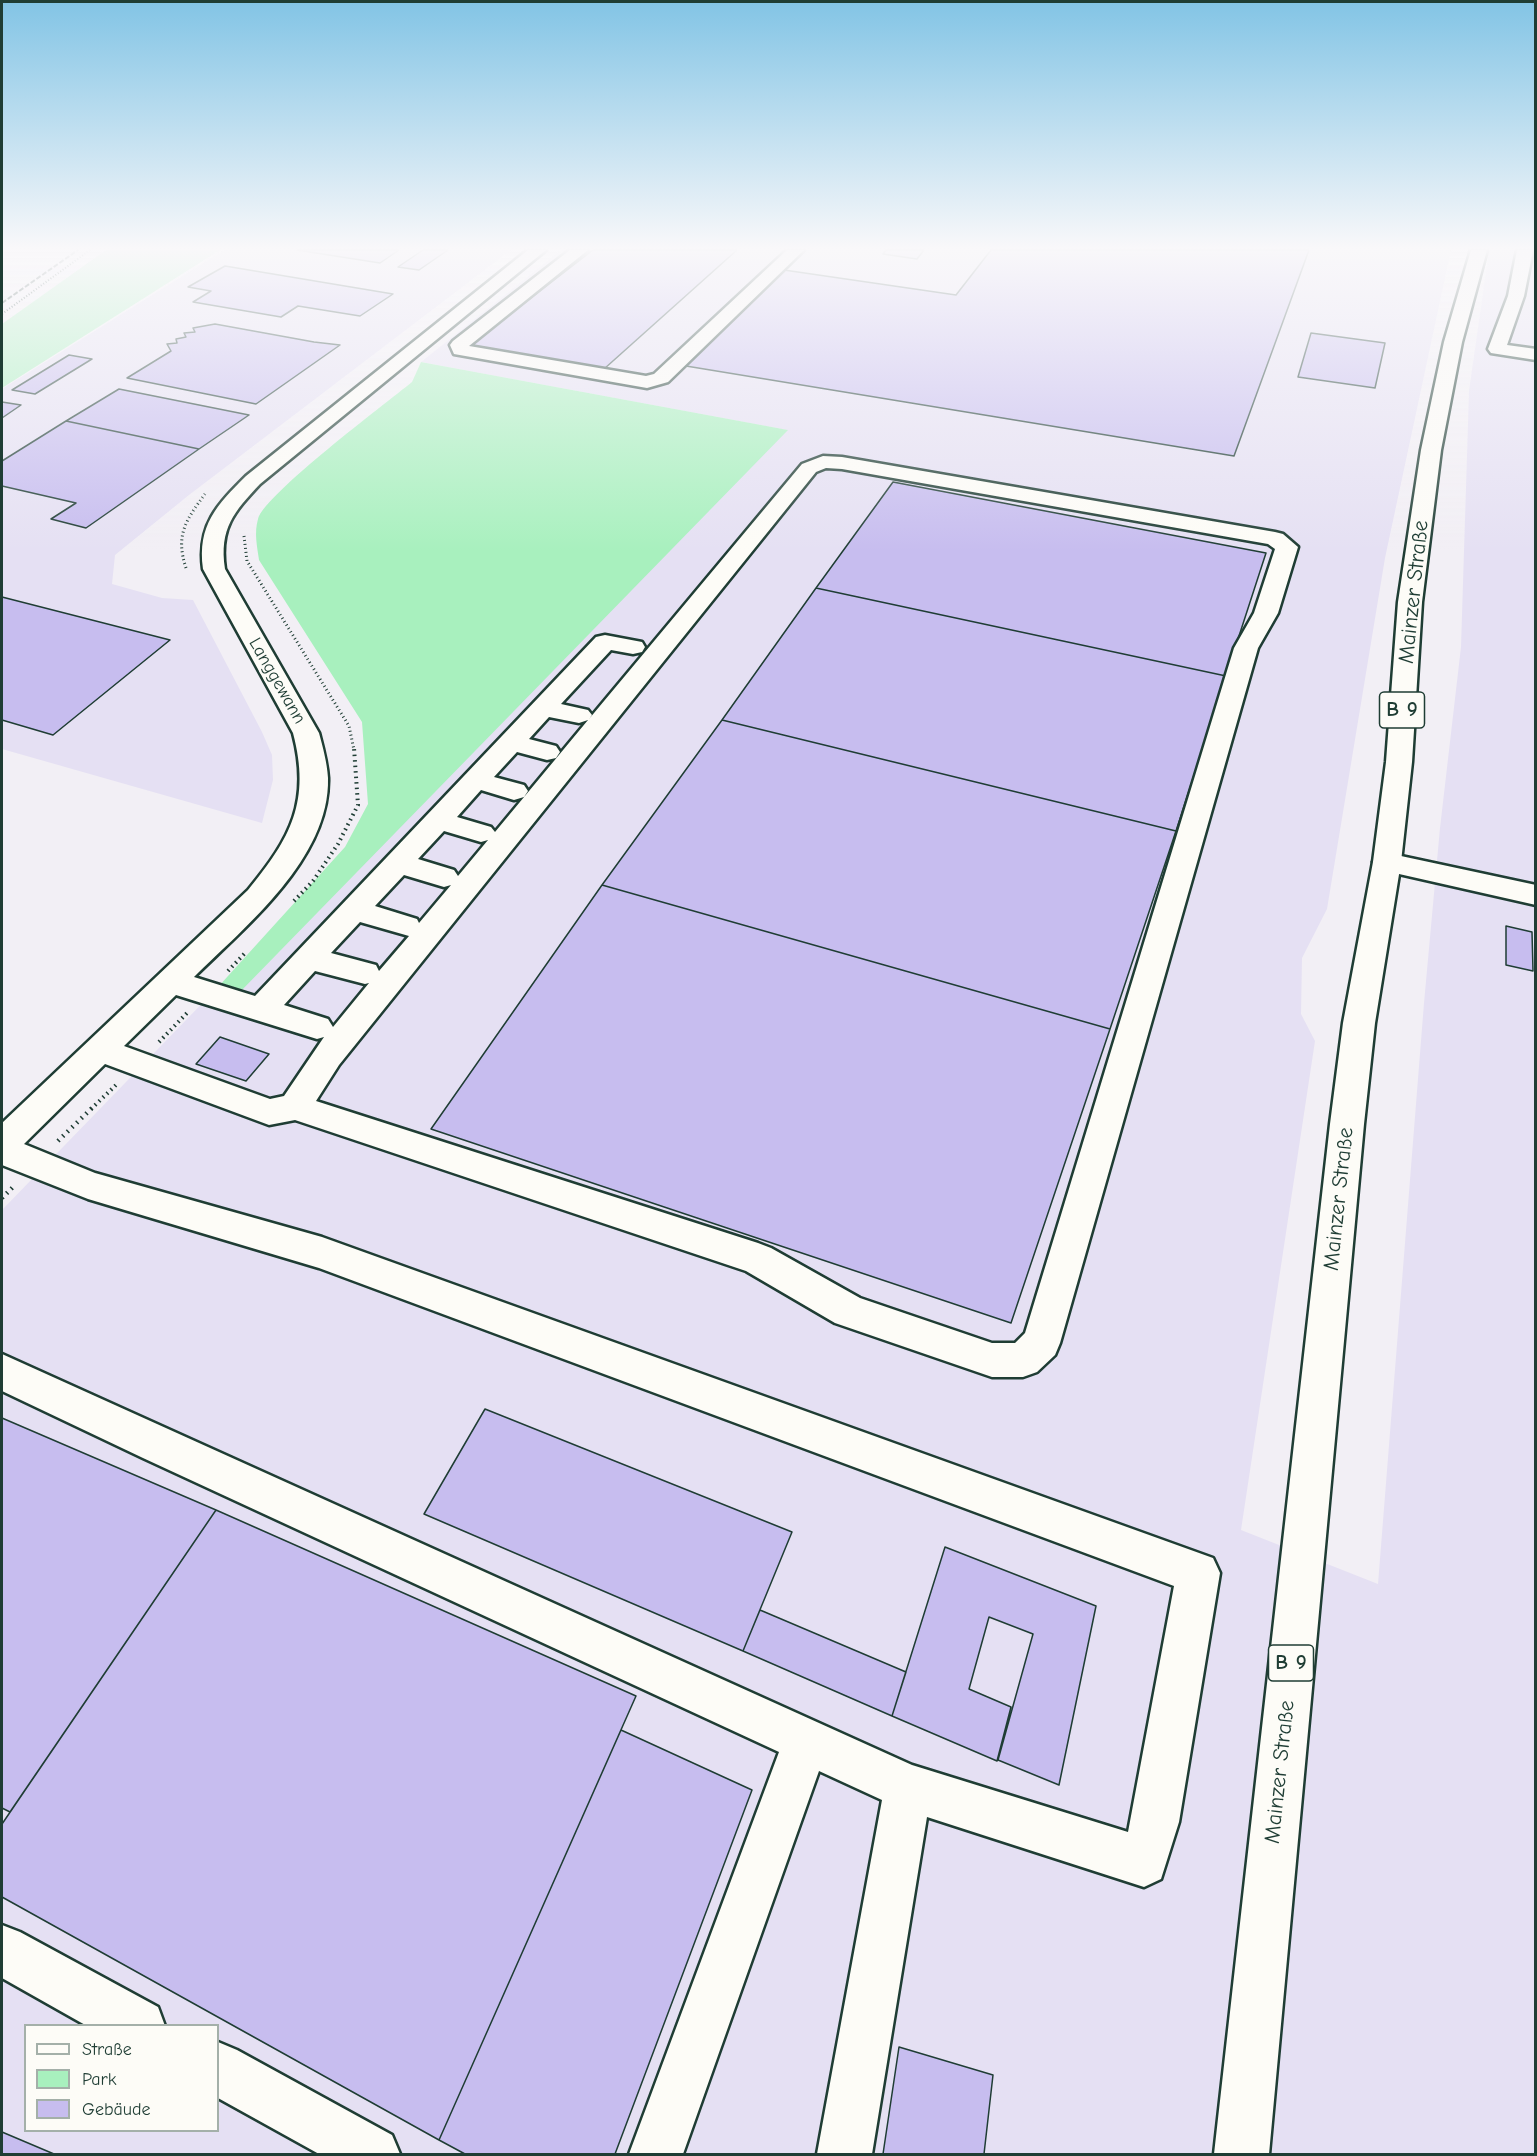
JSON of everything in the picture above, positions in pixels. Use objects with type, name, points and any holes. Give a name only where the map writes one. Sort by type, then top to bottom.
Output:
[{"type":"main road","name":"Langgewann","points":[[2,1144],[258,897],[280,872],[306,825],[313,799],[314,753],[306,733],[214,568],[210,550],[214,528],[225,509],[253,480],[413,351]]},
{"type":"main road","points":[[464,351],[647,382],[661,378],[690,351]]},
{"type":"main road","name":"Mainzer Straße","points":[[1241,2154],[1348,1113],[1359,1023],[1387,862],[1399,762],[1410,602],[1431,450],[1451,351]]},
{"type":"main road","points":[[1507,351],[1536,355]]},
{"type":"main road","points":[[100,1050],[269,1112],[295,1107],[758,1259],[848,1311],[992,1360],[1023,1360],[1041,1343],[1245,648],[1266,614],[1287,547],[1275,539],[842,463],[823,462],[808,468],[327,1056],[295,1107]]},
{"type":"main road","points":[[261,1009],[544,708],[585,677],[605,642],[633,647]]},
{"type":"main road","points":[[544,708],[579,715]]},
{"type":"main road","points":[[512,742],[547,752]]},
{"type":"main road","points":[[476,780],[514,791]]},
{"type":"main road","points":[[438,820],[481,833]]},
{"type":"main road","points":[[1387,862],[1536,895]]},
{"type":"main road","points":[[398,863],[444,877]]},
{"type":"main road","points":[[354,910],[406,926]]},
{"type":"main road","points":[[309,958],[365,973]]},
{"type":"main road","points":[[171,982],[317,1027]]},
{"type":"main road","points":[[2,1150],[88,1185],[322,1253],[1198,1573],[1155,1822],[1144,1862],[908,1787],[2,1372]]},
{"type":"main road","points":[[656,2154],[806,1742]]},
{"type":"main road","points":[[845,2154],[908,1787]]},
{"type":"main road","points":[[2,1950],[137,2024]]},
{"type":"main road","points":[[219,2070],[373,2154]]},
{"type":"shaded area","points":[[63,351],[379,351],[189,495],[115,555],[112,584],[162,598],[193,600],[272,755],[273,780],[262,823],[2,749],[2,389]]},
{"type":"shaded area","points":[[435,351],[1429,351],[1385,558],[1327,909],[1302,958],[1301,1014],[1315,1041],[1241,1530],[1378,1584],[1424,1003],[1440,828],[1461,647],[1469,391],[1475,351],[1535,351],[1535,2154],[2,2154],[2,1210],[218,987],[787,430],[421,362]]},
{"type":"green space","points":[[2,351],[61,351],[2,388]]},
{"type":"green space","points":[[421,362],[788,430],[239,993],[218,987],[345,847],[368,804],[362,722],[259,560],[256,534],[258,519],[281,490],[303,470],[412,382]]},
{"type":"building","points":[[171,351],[332,351],[256,404],[127,378]]},
{"type":"building","points":[[501,351],[625,351],[604,369]]},
{"type":"building","points":[[702,351],[1272,351],[1234,456],[686,366]]},
{"type":"building","points":[[1306,351],[1383,351],[1375,388],[1298,377]]},
{"type":"building","points":[[69,355],[92,359],[35,394],[12,390]]},
{"type":"building","points":[[119,389],[249,415],[199,449],[66,421]]},
{"type":"building","points":[[2,402],[21,405],[2,418]]},
{"type":"building","points":[[66,421],[199,449],[86,528],[51,519],[76,503],[2,486],[2,461]]},
{"type":"building","points":[[893,482],[1266,553],[1226,676],[816,588]]},
{"type":"building","points":[[816,588],[1226,676],[1176,831],[722,720]]},
{"type":"building","points":[[2,597],[170,640],[53,735],[2,720]]},
{"type":"building","points":[[722,720],[1176,831],[1110,1029],[602,885]]},
{"type":"building","points":[[602,885],[1110,1029],[1011,1323],[431,1129]]},
{"type":"building","points":[[1506,926],[1532,932],[1533,971],[1506,965]]},
{"type":"building","points":[[220,1037],[269,1054],[246,1081],[196,1064]]},
{"type":"building","points":[[485,1409],[792,1532],[743,1651],[424,1514]]},
{"type":"building","points":[[2,1418],[216,1510],[10,1812],[2,1808]]},
{"type":"building","points":[[216,1510],[636,1696],[439,2140],[2,1897],[2,1824]]},
{"type":"building","points":[[945,1547],[1096,1606],[1059,1785],[998,1760],[1033,1634],[989,1617],[969,1689],[1011,1707],[997,1761],[892,1716]]},
{"type":"building","points":[[760,1610],[906,1672],[892,1716],[743,1651]]},
{"type":"building","points":[[621,1730],[752,1790],[615,2154],[465,2154],[439,2140]]},
{"type":"building","points":[[899,2047],[993,2075],[984,2154],[883,2154]]},
{"type":"building","points":[[2,2132],[54,2154],[2,2154]]}]
